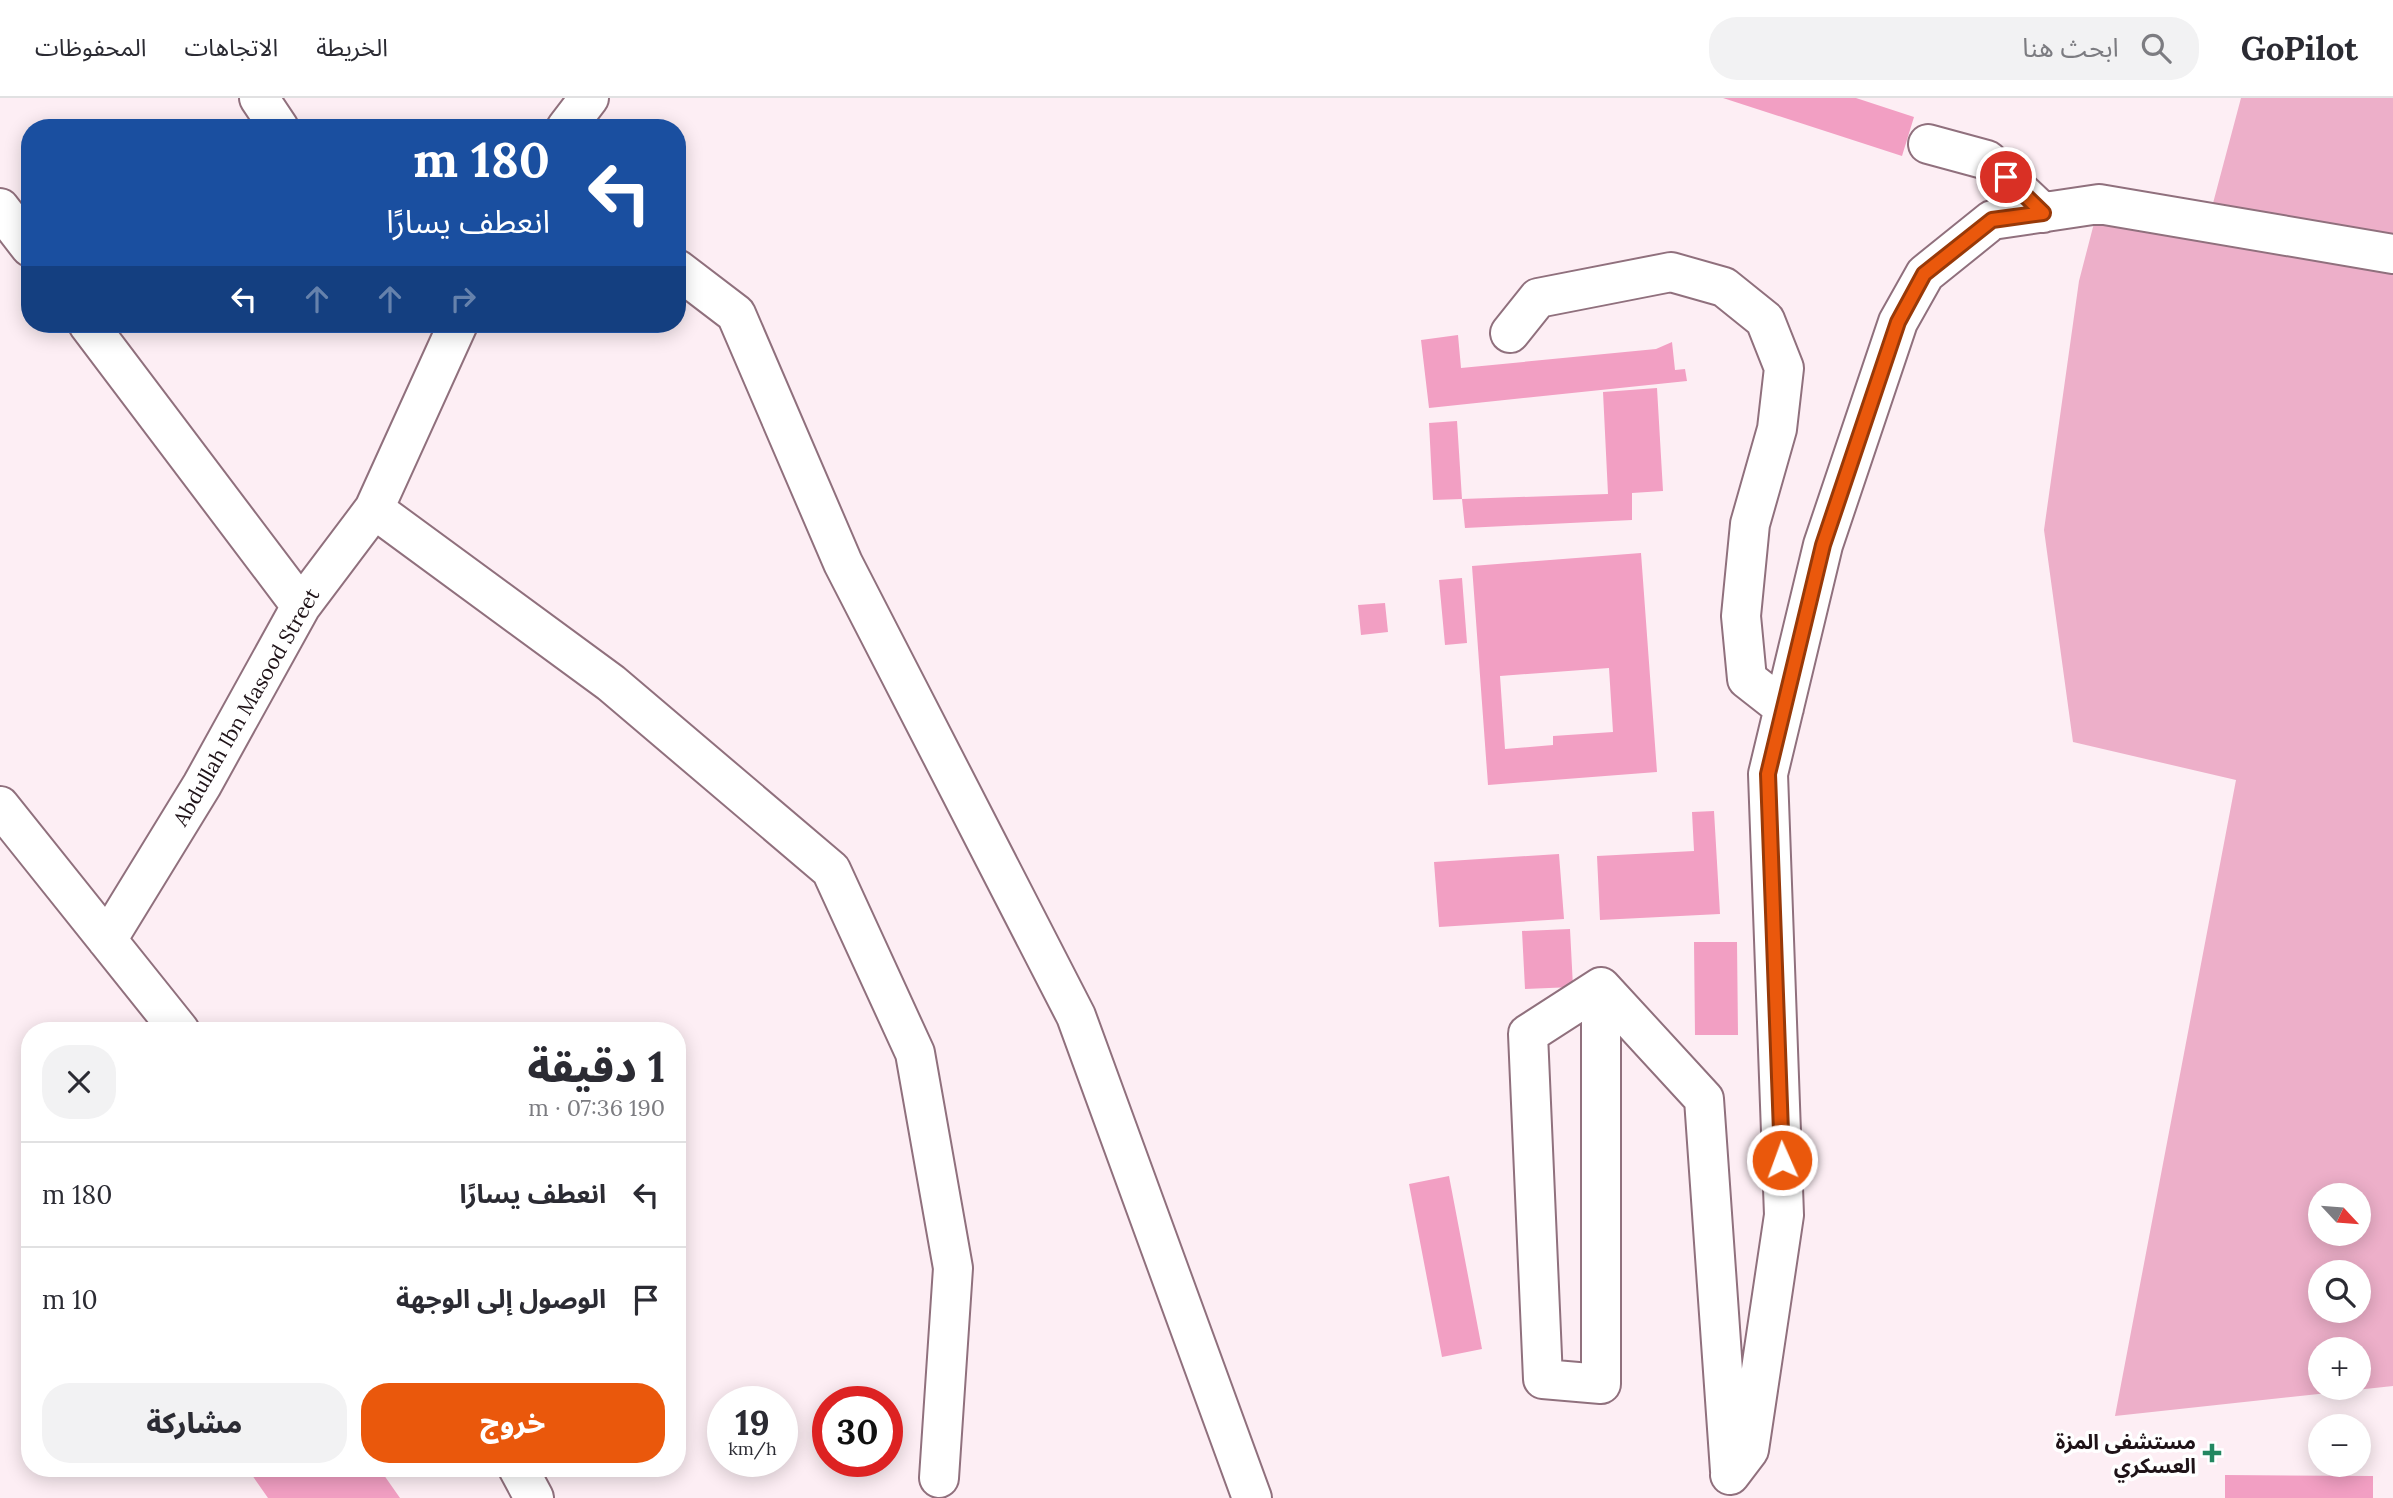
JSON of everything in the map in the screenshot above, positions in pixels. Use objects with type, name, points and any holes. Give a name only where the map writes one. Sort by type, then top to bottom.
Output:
[{"type":"street","points":[[259,98],[273,119]]},
{"type":"street","points":[[573,119],[589,98]]},
{"type":"street","points":[[1928,144],[1987,160],[2043,213]]},
{"type":"street","points":[[1730,1486],[1749,1450],[1784,1215],[1768,774],[1823,545],[1898,322],[1924,274],[1992,220],[2099,204],[2392,256]]},
{"type":"street","points":[[0,208],[21,235]]},
{"type":"street","points":[[1510,333],[1538,298],[1671,272],[1724,287],[1765,320],[1784,368],[1777,429],[1750,524],[1741,616],[1747,679],[1784,708]]},
{"type":"street","points":[[686,276],[736,314],[843,563],[1076,1016],[1252,1498]]},
{"type":"street","points":[[95,333],[301,606]]},
{"type":"street","name":"Abdullah Ibn Masood Street","points":[[107,940],[202,785],[301,606],[374,509],[454,333]]},
{"type":"street","points":[[374,509],[611,683],[831,870],[915,1053],[953,1268],[939,1478]]},
{"type":"street","points":[[0,806],[173,1022]]},
{"type":"street","points":[[1601,987],[1704,1099],[1730,1486]]},
{"type":"street","points":[[1601,987],[1601,1384],[1543,1379],[1528,1034],[1601,987]]},
{"type":"street","points":[[523,1477],[534,1498]]},
{"type":"shaded area","points":[[2241,98],[2393,98],[2393,1386],[2371,1388],[2371,1337],[2308,1337],[2308,1395],[2115,1416],[2236,780],[2073,742],[2044,530],[2079,281],[2099,204],[2208,222]]},
{"type":"building","points":[[1723,98],[1856,98],[1914,117],[1902,156]]},
{"type":"building","points":[[1458,335],[1461,368],[1656,349],[1672,342],[1675,370],[1685,369],[1687,381],[1429,408],[1421,340]]},
{"type":"building","points":[[1657,388],[1663,491],[1632,493],[1632,520],[1465,528],[1462,499],[1608,494],[1603,392]]},
{"type":"building","points":[[1457,421],[1462,499],[1433,500],[1429,423]]},
{"type":"building","points":[[1641,553],[1657,772],[1488,785],[1472,566]],"holes":[[[1609,668],[1613,732],[1553,736],[1553,745],[1505,749],[1500,676]]]},
{"type":"building","points":[[1462,578],[1467,643],[1445,645],[1439,580]]},
{"type":"building","points":[[1385,603],[1388,632],[1361,635],[1358,605]]},
{"type":"building","points":[[1714,811],[1720,914],[1600,920],[1597,856],[1694,851],[1692,812]]},
{"type":"building","points":[[1559,854],[1564,919],[1439,927],[1434,862]]},
{"type":"building","points":[[1570,929],[1573,987],[1525,989],[1522,931]]},
{"type":"building","points":[[1694,942],[1737,942],[1738,1035],[1695,1035]]},
{"type":"building","points":[[1449,1176],[1482,1349],[1442,1357],[1409,1184]]},
{"type":"building","points":[[2225,1475],[2373,1476],[2373,1498],[2225,1498]]},
{"type":"building","points":[[253,1477],[385,1477],[400,1498],[268,1498]]},
{"type":"place","name":"مستشفى المزة العسكري","points":[[2212,1453]]},
{"type":"route","points":[[1782,1160],[1768,774],[1823,545],[1898,322],[1924,274],[1992,220],[2043,213],[2006,177]]}]
